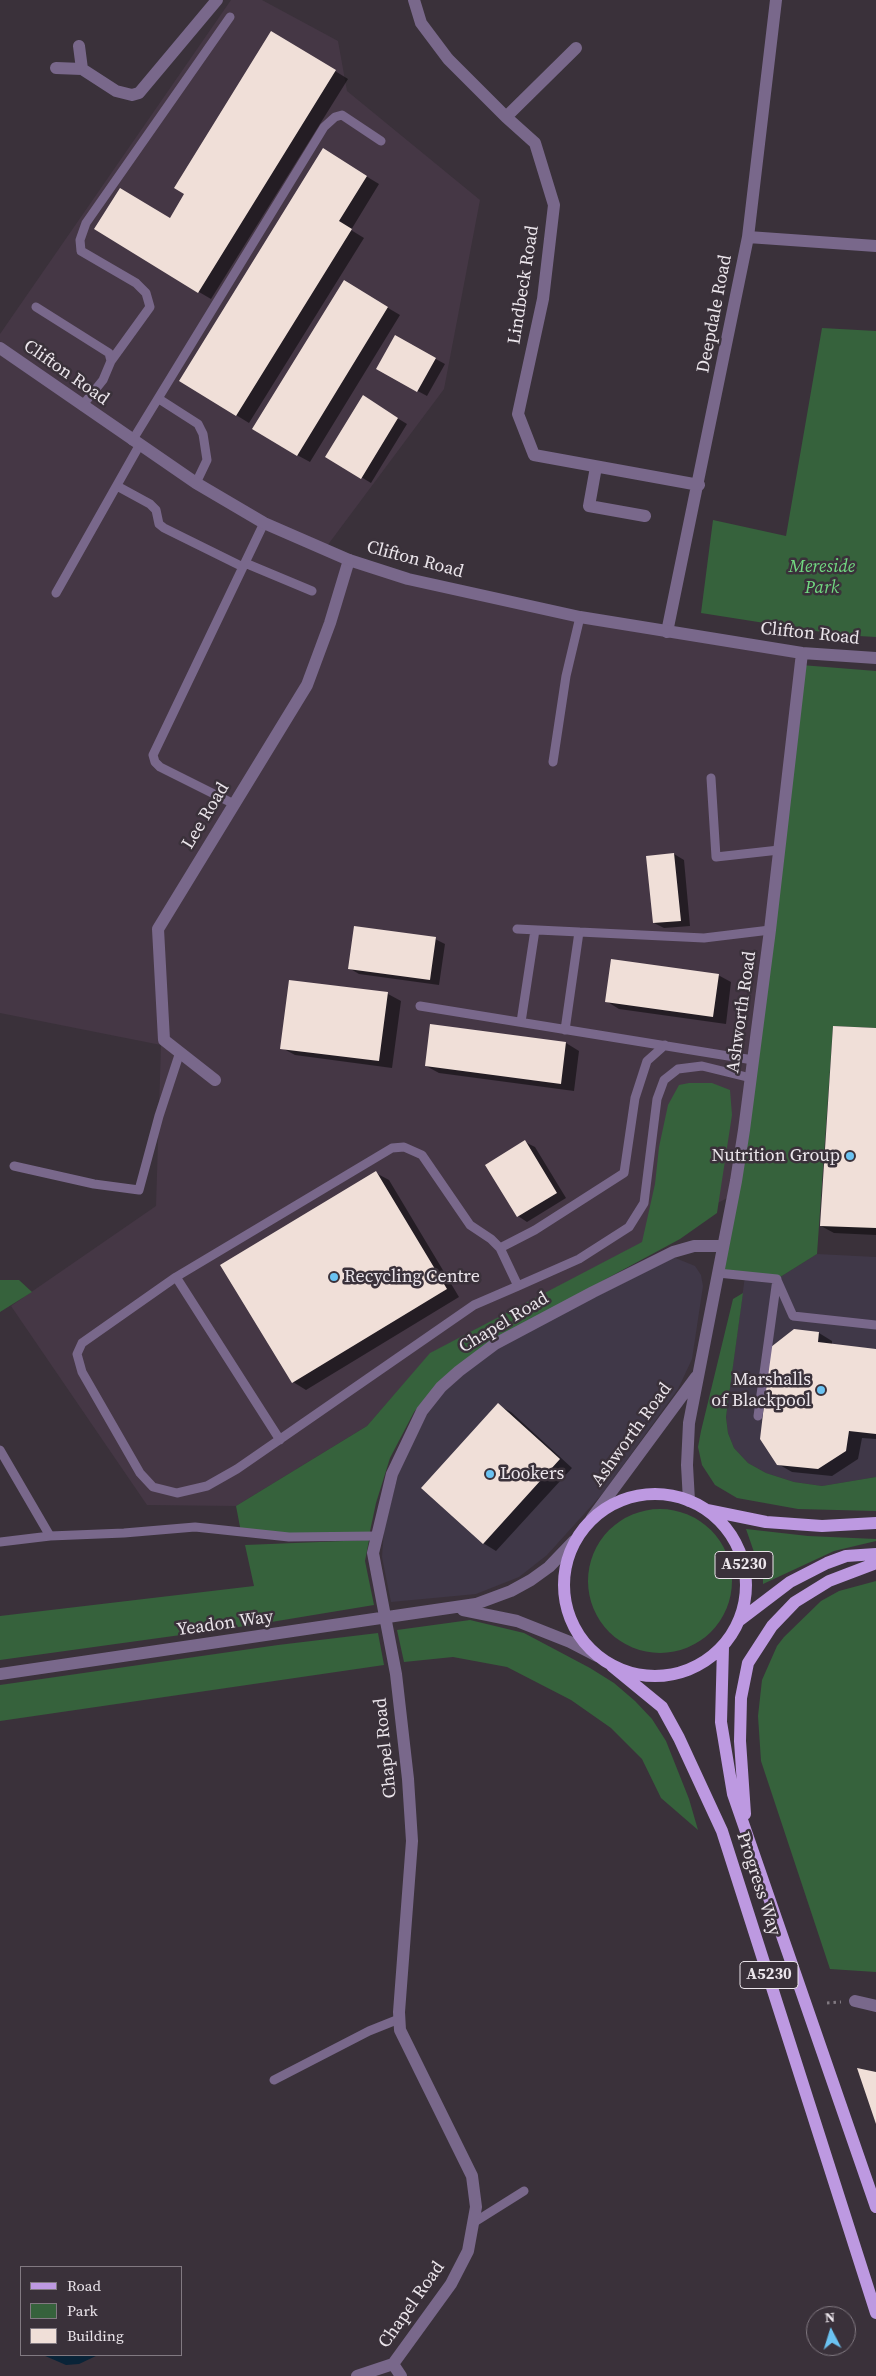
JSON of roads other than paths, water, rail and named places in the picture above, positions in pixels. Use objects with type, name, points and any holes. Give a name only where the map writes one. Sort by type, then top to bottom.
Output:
[{"type":"main road","name":"A5230","points":[[740,1620],[746,1590],[743,1559],[730,1532],[707,1510],[690,1501],[660,1493],[636,1495],[613,1504],[592,1518],[574,1541],[564,1572],[565,1603],[576,1632],[597,1656],[612,1666],[640,1675],[670,1675],[686,1672],[699,1665],[722,1647],[740,1620],[790,1582],[827,1563],[846,1556],[876,1554]]},
{"type":"main road","name":"A5230","points":[[707,1510],[766,1522],[822,1526],[876,1523]]},
{"type":"main road","name":"A5230","points":[[746,1826],[740,1741],[741,1698],[748,1663],[772,1626],[795,1602],[829,1581],[876,1563]]},
{"type":"main road","name":"Progress Way","points":[[722,1647],[721,1722],[733,1794],[746,1826],[876,2207]]},
{"type":"main road","name":"Progress Way","points":[[612,1666],[662,1707],[679,1738],[722,1831],[876,2313]]},
{"type":"street","points":[[56,68],[82,69],[116,91],[132,95],[139,93],[217,0]]},
{"type":"street","name":"Lindbeck Road","points":[[414,0],[421,23],[448,59],[506,118],[536,143],[554,204],[543,299],[518,414],[534,455],[699,485]]},
{"type":"street","name":"Deepdale Road","points":[[668,632],[748,237],[776,0]]},
{"type":"street","points":[[79,46],[82,69]]},
{"type":"street","points":[[506,118],[576,48]]},
{"type":"street","points":[[748,237],[876,246]]},
{"type":"street","name":"Clifton Road","points":[[0,348],[196,483],[264,523],[349,560],[408,579],[580,617],[802,653],[876,658]]},
{"type":"street","points":[[596,467],[589,506],[645,516]]},
{"type":"street","name":"Lee Road","points":[[216,1080],[164,1040],[158,929],[306,685],[330,623],[349,560]]},
{"type":"street","name":"Ashworth Road","points":[[690,1501],[688,1465],[689,1422],[736,1181],[770,930],[802,653]]},
{"type":"street","name":"Chapel Road","points":[[357,2376],[393,2364],[451,2284],[468,2251],[476,2207],[472,2176],[407,2048],[400,2030],[399,2019],[412,1841],[408,1779],[396,1674],[373,1553],[392,1474],[422,1411],[441,1386],[495,1344],[673,1252],[694,1246],[723,1246]]},
{"type":"street","name":"Ashworth Road","points":[[592,1518],[699,1373]]},
{"type":"street","name":"Yeadon Way","points":[[0,1674],[456,1609],[494,1598],[532,1580],[549,1567],[574,1541]]},
{"type":"street","name":"Yeadon Way","points":[[456,1609],[486,1613],[517,1621],[562,1638],[597,1656]]},
{"type":"street","points":[[855,2001],[876,2006]]},
{"type":"street","points":[[393,2364],[401,2376]]},
{"type":"lane","points":[[82,406],[103,380],[111,361],[150,307],[146,293],[136,283],[81,251],[80,240],[86,223],[230,17]]},
{"type":"lane","points":[[56,593],[117,486],[136,443],[159,399],[324,127],[334,117],[342,115],[381,141]]},
{"type":"lane","points":[[36,307],[109,353],[111,361]]},
{"type":"lane","points":[[159,399],[198,424],[203,434],[207,460],[196,483]]},
{"type":"lane","points":[[117,486],[150,504],[156,510],[159,524],[164,528],[244,565],[312,591]]},
{"type":"lane","points":[[234,804],[160,767],[155,762],[154,755],[264,523]]},
{"type":"lane","points":[[553,762],[566,676],[580,617]]},
{"type":"lane","points":[[712,778],[716,856],[779,850]]},
{"type":"lane","points":[[517,929],[704,938],[770,930]]},
{"type":"lane","points":[[521,1022],[535,930]]},
{"type":"lane","points":[[565,1030],[579,932]]},
{"type":"lane","points":[[420,1006],[665,1044],[753,1060]]},
{"type":"lane","points":[[500,1248],[535,1230],[624,1173],[635,1098],[647,1061],[665,1044]]},
{"type":"lane","points":[[14,1166],[94,1184],[139,1190],[159,1116],[180,1052]]},
{"type":"lane","points":[[518,1286],[500,1248],[470,1225],[422,1155],[404,1147],[392,1148],[176,1277],[82,1343],[77,1354],[82,1372],[140,1473],[153,1488],[177,1494],[207,1486],[237,1469],[280,1440],[474,1305],[518,1286],[579,1259],[629,1227],[644,1203],[657,1099],[664,1080],[678,1069],[702,1066],[751,1078]]},
{"type":"lane","points":[[718,1273],[777,1279]]},
{"type":"lane","points":[[176,1277],[280,1440]]},
{"type":"lane","points":[[777,1279],[793,1316],[876,1325]]},
{"type":"lane","points":[[758,1416],[777,1279]]},
{"type":"lane","points":[[0,1450],[50,1536]]},
{"type":"lane","points":[[0,1542],[50,1536],[124,1533],[195,1527],[289,1537],[376,1536]]},
{"type":"lane","points":[[274,2080],[369,2031],[399,2019]]},
{"type":"lane","points":[[473,2223],[524,2191]]},
{"type":"water","points":[[45,2356],[96,2356],[79,2364],[66,2365]]},
{"type":"place","name":"Nutrition Group","points":[[850,1156]]},
{"type":"place","name":"Recycling Centre","points":[[334,1277]]},
{"type":"place","name":"Marshalls of Blackpool","points":[[821,1390]]},
{"type":"place","name":"Lookers","points":[[490,1474]]},
{"type":"park label","name":"Mereside Park","points":[[822,577]]}]
